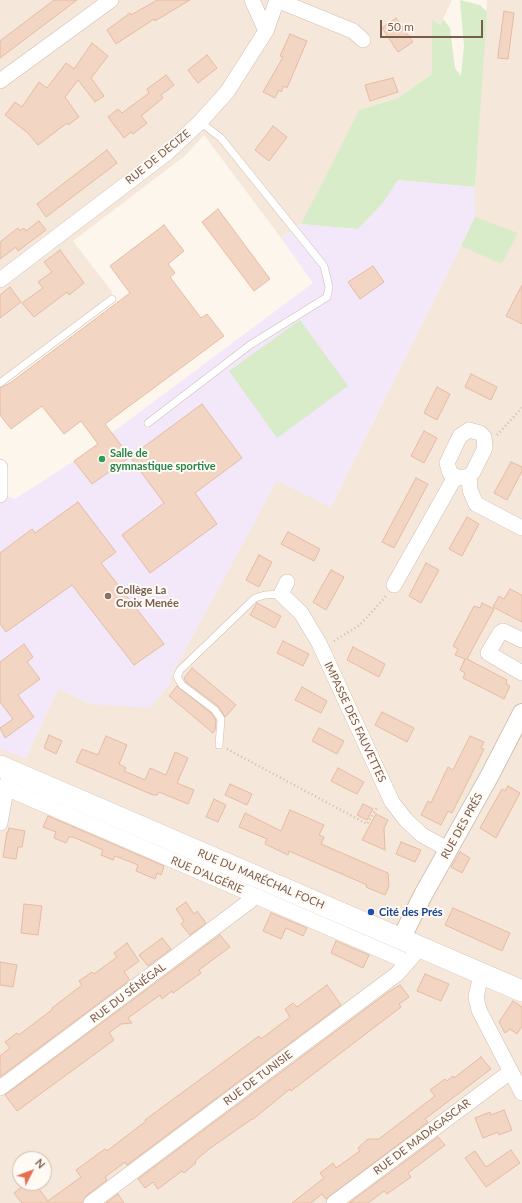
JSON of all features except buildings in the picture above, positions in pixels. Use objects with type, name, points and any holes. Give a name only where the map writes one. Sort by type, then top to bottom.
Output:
[{"type":"main road","name":"RUE DU MARÉCHAL FOCH","points":[[5,775],[409,950],[482,975],[522,991]]},
{"type":"street","points":[[0,81],[112,0]]},
{"type":"street","points":[[252,0],[266,31]]},
{"type":"street","points":[[277,0],[353,31],[363,40]]},
{"type":"street","name":"RUE DE DECIZE","points":[[0,280],[167,153],[200,122],[227,92],[266,31],[277,0]]},
{"type":"street","points":[[394,585],[462,476],[483,452],[486,443],[480,433],[474,430],[469,430],[460,436],[447,463],[450,473],[462,476],[476,504],[522,528]]},
{"type":"street","points":[[0,467],[0,495]]},
{"type":"street","name":"IMPASSE DES FAUVETTES","points":[[284,588],[301,613],[321,648],[390,798],[406,820],[422,835],[449,850]]},
{"type":"street","points":[[522,640],[503,631],[500,633],[488,653],[522,673]]},
{"type":"street","name":"RUE DES PRÉS","points":[[409,950],[449,850],[522,713]]},
{"type":"street","points":[[0,823],[5,775]]},
{"type":"street","name":"RUE D'ALGÉRIE","points":[[5,775],[252,895],[409,950]]},
{"type":"street","name":"RUE DU SÉNÉGAL","points":[[0,1088],[250,901],[252,895]]},
{"type":"street","name":"RUE DE TUNISIE","points":[[91,1203],[390,978],[409,950]]},
{"type":"street","points":[[482,975],[476,997],[478,1010],[522,1093]]},
{"type":"street","name":"RUE DE MADAGASCAR","points":[[334,1203],[510,1072]]},
{"type":"lane","points":[[148,423],[250,345],[327,297],[328,287],[324,266],[221,138],[200,122]]},
{"type":"lane","points":[[0,383],[112,299]]},
{"type":"lane","points":[[219,745],[221,719],[215,710],[182,685],[177,677],[180,670],[255,598],[284,588]]},
{"type":"path","points":[[486,443],[506,427],[522,408]]},
{"type":"path","points":[[321,648],[360,625],[386,598],[394,585]]},
{"type":"path","points":[[219,745],[367,824],[379,806],[390,798]]},
{"type":"shaded area","points":[[0,0],[452,0],[440,25],[432,21],[432,74],[398,98],[359,110],[301,224],[281,238],[204,135],[186,155],[73,241],[113,293],[0,378]]},
{"type":"shaded area","points":[[487,0],[522,0],[522,1203],[0,1203],[0,748],[26,758],[56,693],[60,689],[90,704],[171,683],[169,679],[277,480],[331,507],[475,217],[475,187]]},
{"type":"shaded area","points":[[398,180],[475,187],[475,217],[331,507],[277,481],[169,679],[171,683],[150,708],[90,704],[60,689],[56,693],[26,758],[0,749],[0,493],[15,499],[74,461],[313,283],[281,238],[301,224],[358,229],[383,203]]},
{"type":"green space","points":[[460,0],[480,5],[487,12],[475,187],[398,180],[383,203],[358,229],[301,224],[359,110],[398,98],[432,74],[432,20],[440,25],[443,19],[450,28],[455,68],[461,76],[464,46]]},
{"type":"green space","points":[[475,217],[518,233],[502,264],[461,246]]},
{"type":"green space","points":[[300,320],[348,386],[277,438],[229,371]]},
{"type":"place","name":"Salle de gymnastique sportive","points":[[102,459]]},
{"type":"place","name":"Collège La Croix Menée","points":[[108,596]]},
{"type":"place","name":"Cité des Prés","points":[[371,912]]}]
